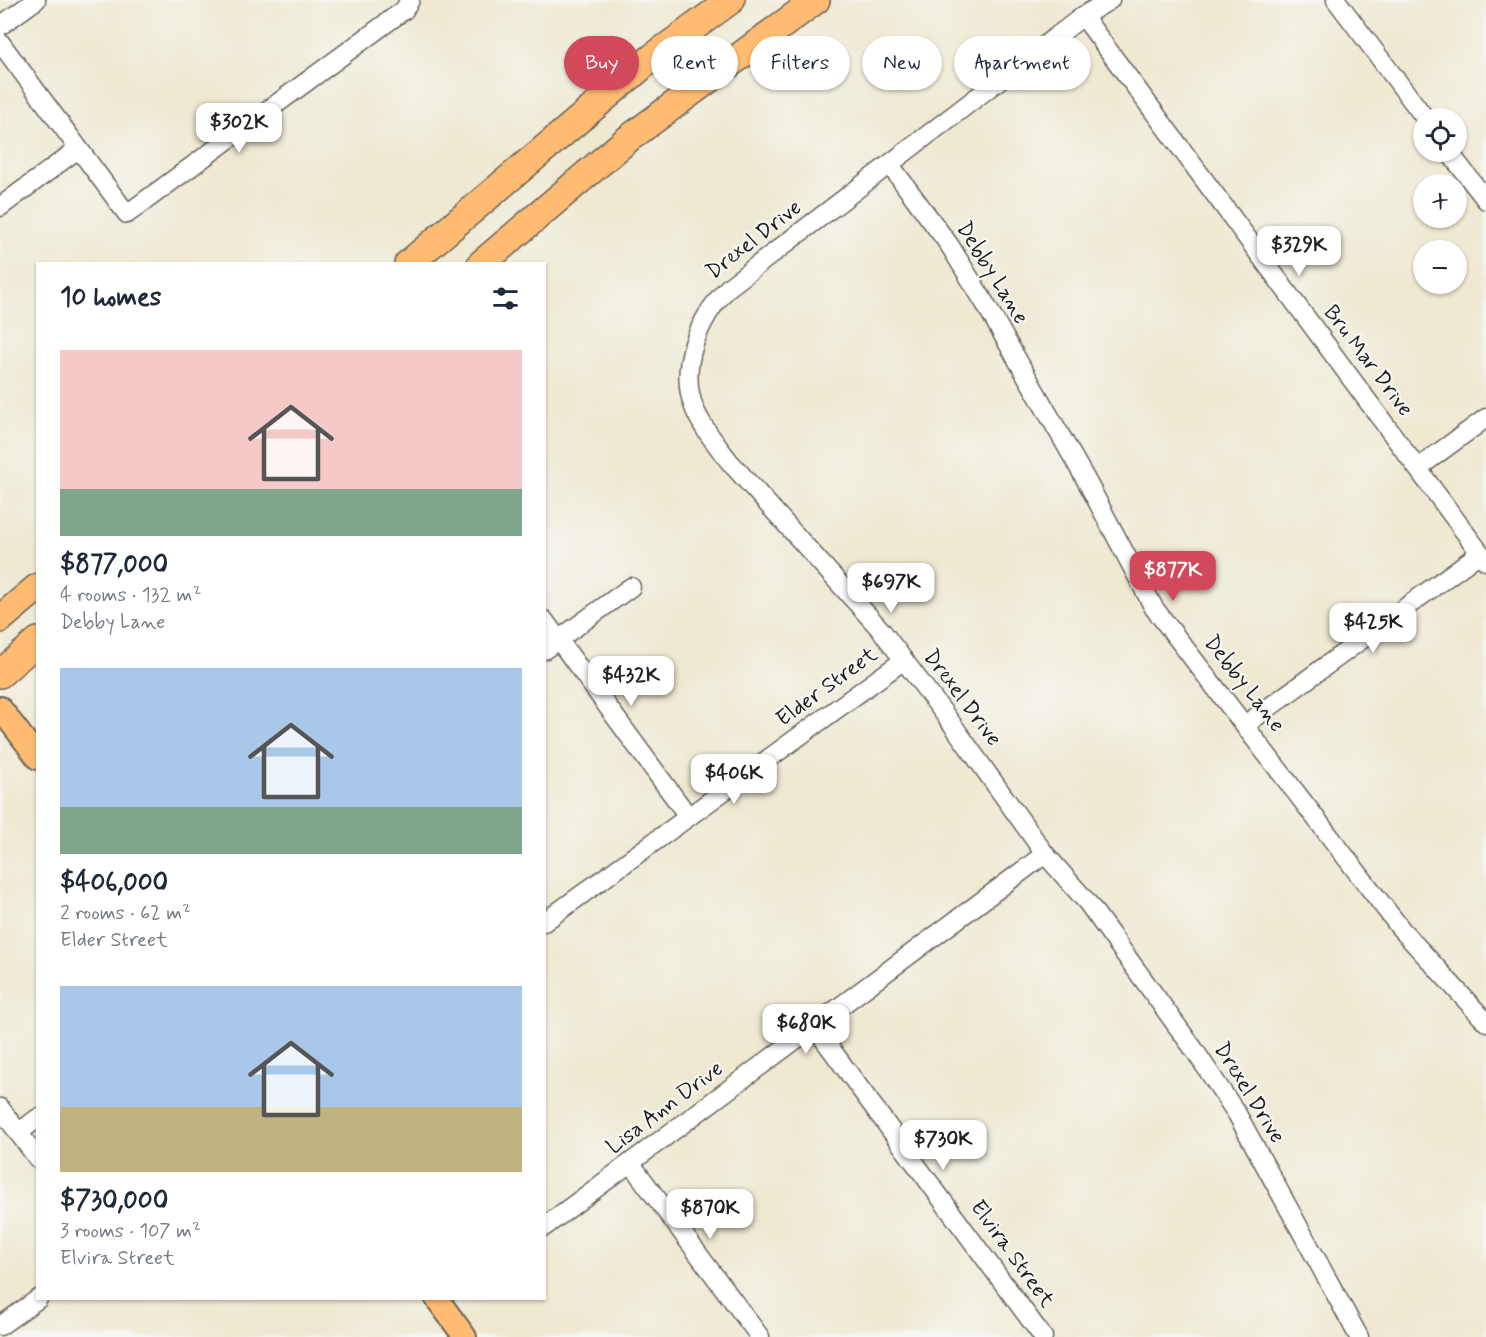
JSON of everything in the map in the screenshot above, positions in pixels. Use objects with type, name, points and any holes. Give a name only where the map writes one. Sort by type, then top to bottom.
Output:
[{"type":"highway","points":[[410,262],[653,57],[731,0]]},
{"type":"highway","points":[[483,262],[628,139],[816,0]]},
{"type":"highway","points":[[0,620],[36,589]]},
{"type":"highway","points":[[0,674],[36,643]]},
{"type":"main road","points":[[6,716],[36,755]]},
{"type":"main road","points":[[441,1300],[465,1337]]},
{"type":"street","points":[[0,26],[36,0]]},
{"type":"street","points":[[0,42],[127,214],[404,10],[410,0]]},
{"type":"street","name":"Drexel Drive","points":[[1110,0],[1083,16],[729,286],[715,301],[694,343],[689,370],[689,390],[695,411],[729,461],[881,630],[1045,854],[1087,902],[1193,1048],[1237,1114],[1359,1337]]},
{"type":"street","points":[[1336,0],[1417,108]]},
{"type":"street","name":"Bru Mar Drive","points":[[1083,16],[1483,557]]},
{"type":"street","points":[[0,207],[78,148]]},
{"type":"street","points":[[1457,162],[1486,200]]},
{"type":"street","name":"Debby Lane","points":[[890,165],[950,246],[983,300],[1086,480],[1154,608],[1401,929],[1486,1022]]},
{"type":"street","points":[[1418,468],[1486,418]]},
{"type":"street","points":[[1245,725],[1483,557]]},
{"type":"street","points":[[552,645],[631,587]]},
{"type":"street","points":[[546,626],[552,645],[688,816]]},
{"type":"street","name":"Elder Street","points":[[546,921],[904,660]]},
{"type":"street","name":"Lisa Ann Drive","points":[[546,1226],[1045,854]]},
{"type":"street","name":"Elvira Street","points":[[814,1026],[1043,1337]]},
{"type":"street","points":[[0,1108],[36,1156]]},
{"type":"street","points":[[18,1132],[36,1119]]},
{"type":"street","points":[[631,1164],[760,1337]]},
{"type":"street","points":[[0,1326],[37,1300]]}]
